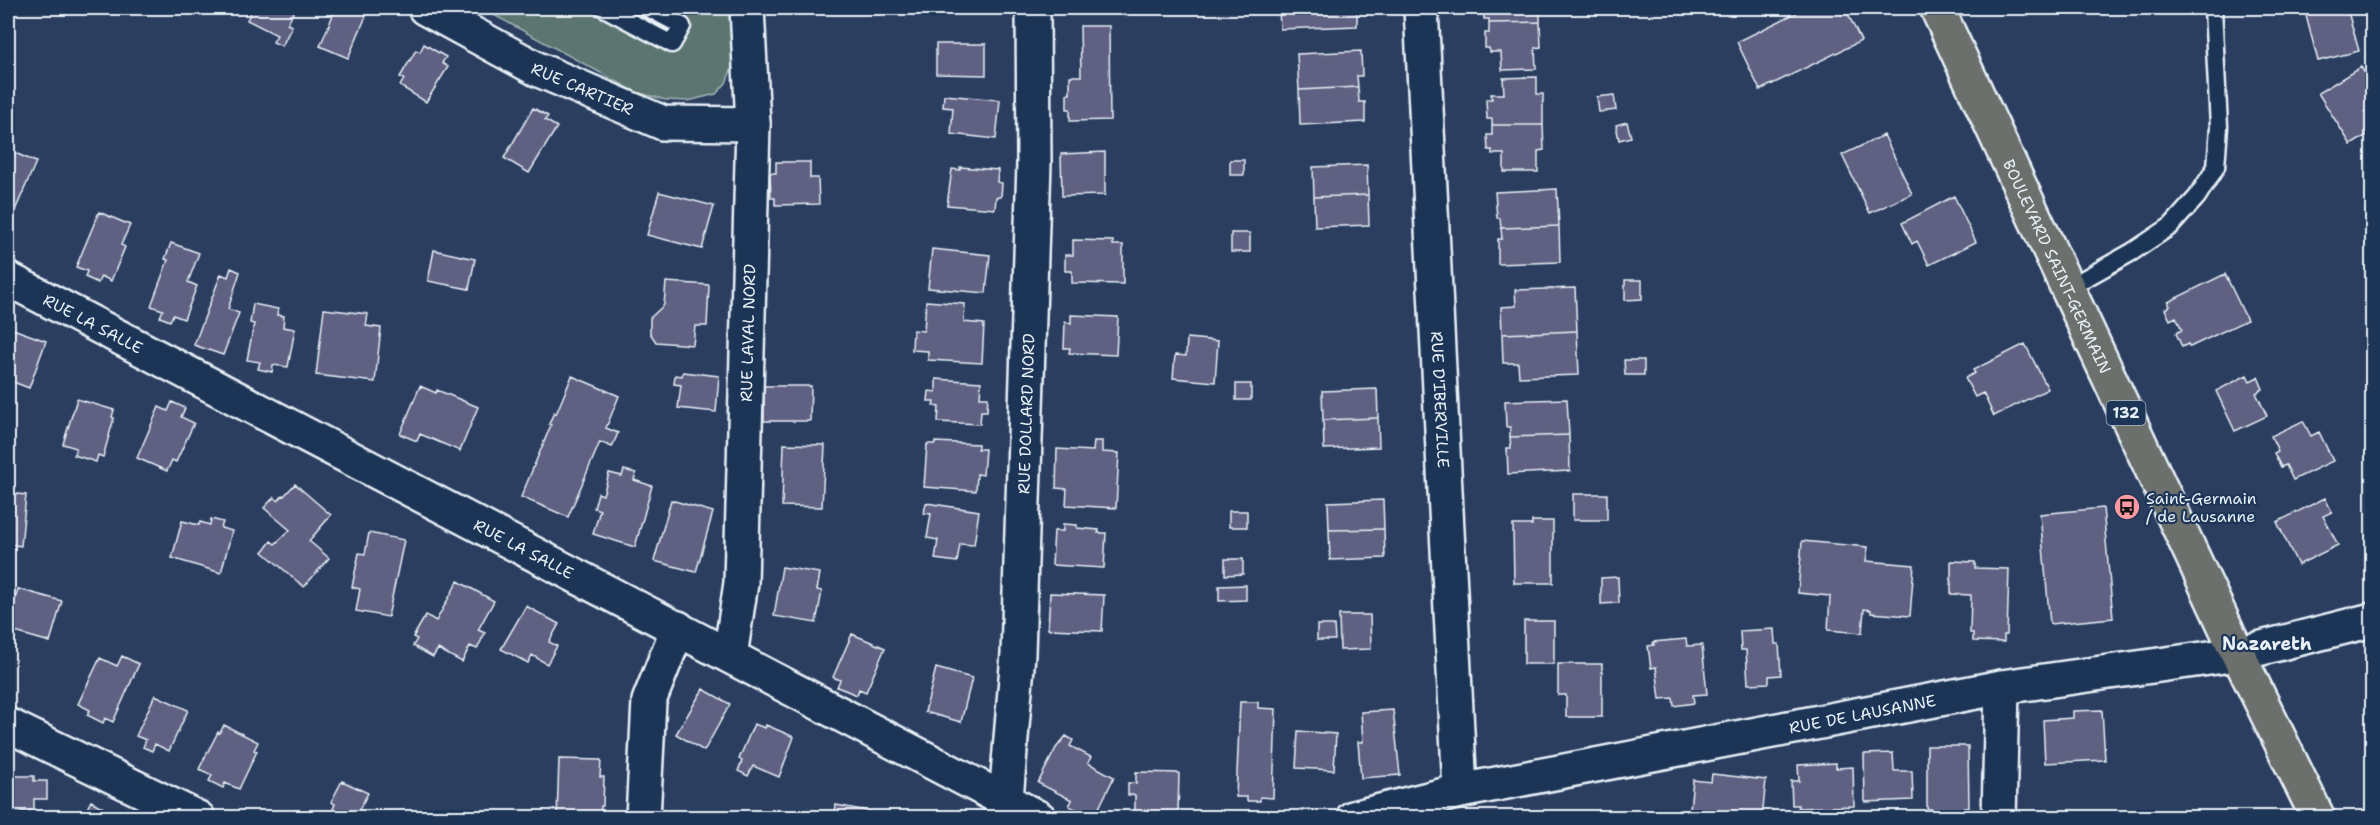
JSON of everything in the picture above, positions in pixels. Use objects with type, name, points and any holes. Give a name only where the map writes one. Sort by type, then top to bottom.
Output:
[{"type":"main road","name":"BOULEVARD SAINT-GERMAIN","points":[[1937,8],[2238,654],[2318,818]]},
{"type":"street","name":"RUE LAVAL NORD","points":[[730,656],[741,583],[753,124],[747,8]]},
{"type":"street","name":"RUE DOLLARD NORD","points":[[1003,808],[1019,630],[1034,163],[1032,8]]},
{"type":"street","name":"RUE D'IBERVILLE","points":[[1421,8],[1460,791]]},
{"type":"street","name":"RUE CARTIER","points":[[437,10],[537,69],[663,123],[753,124]]},
{"type":"street","name":"RUE LA SALLE","points":[[8,279],[678,628],[1003,808],[1040,818]]},
{"type":"street","name":"RUE DE LAUSANNE","points":[[1353,818],[1460,791],[2002,687],[2238,654],[2373,620]]},
{"type":"street","points":[[643,818],[648,701],[678,628]]},
{"type":"street","points":[[1999,818],[2002,687]]},
{"type":"street","points":[[8,725],[198,818]]},
{"type":"lane","points":[[604,8],[672,44],[682,26],[648,8]]},
{"type":"lane","points":[[2068,288],[2132,252],[2171,226],[2197,197],[2216,167],[2219,127],[2213,8]]},
{"type":"green space","points":[[481,8],[731,8],[733,65],[726,83],[716,94],[688,101],[666,100],[636,92]]},
{"type":"building","points":[[253,8],[296,8],[287,24],[292,26],[282,46],[273,42],[277,35],[247,20]]},
{"type":"building","points":[[336,8],[351,8],[367,14],[348,58],[320,46]]},
{"type":"building","points":[[1279,8],[1357,8],[1357,26],[1280,29]]},
{"type":"building","points":[[1483,8],[1540,8],[1540,22],[1489,23],[1489,19],[1484,19]]},
{"type":"building","points":[[1806,8],[1845,8],[1861,41],[1760,90],[1737,42]]},
{"type":"building","points":[[2304,8],[2347,8],[2359,51],[2318,61]]},
{"type":"building","points":[[1540,22],[1541,47],[1535,48],[1536,69],[1502,70],[1501,52],[1490,52],[1489,48],[1485,48],[1485,33],[1489,33],[1489,23]]},
{"type":"building","points":[[1080,26],[1109,26],[1110,120],[1070,121],[1067,94],[1070,94],[1070,76],[1081,76]]},
{"type":"building","points":[[424,44],[446,57],[442,63],[448,67],[426,102],[400,86],[404,79],[400,77],[416,50],[420,52]]},
{"type":"building","points":[[936,44],[986,44],[986,75],[936,74]]},
{"type":"building","points":[[1361,51],[1362,76],[1357,76],[1358,87],[1299,90],[1297,54]]},
{"type":"building","points":[[2361,67],[2372,85],[2372,132],[2351,145],[2318,93]]},
{"type":"building","points":[[1537,77],[1537,94],[1543,94],[1543,125],[1492,125],[1492,119],[1487,119],[1486,99],[1492,99],[1491,94],[1504,94],[1503,78]]},
{"type":"building","points":[[1358,87],[1359,102],[1365,102],[1365,122],[1300,125],[1299,90]]},
{"type":"building","points":[[944,95],[1000,100],[996,139],[951,134],[953,108],[943,107]]},
{"type":"building","points":[[1614,95],[1616,110],[1599,112],[1597,97]]},
{"type":"building","points":[[533,108],[548,116],[545,120],[557,127],[529,173],[504,158]]},
{"type":"building","points":[[1627,122],[1631,137],[1619,140],[1616,125]]},
{"type":"building","points":[[1492,125],[1543,125],[1544,150],[1538,151],[1538,172],[1504,172],[1504,154],[1492,154],[1492,150],[1488,150],[1487,135],[1492,135]]},
{"type":"building","points":[[1884,135],[1912,194],[1870,213],[1842,155]]},
{"type":"building","points":[[8,150],[36,162],[10,222],[8,221]]},
{"type":"building","points":[[1105,152],[1105,195],[1062,196],[1061,154]]},
{"type":"building","points":[[1230,160],[1244,160],[1244,175],[1230,175]]},
{"type":"building","points":[[776,162],[810,162],[810,178],[818,178],[819,204],[775,205],[775,198],[771,198],[770,173],[776,173]]},
{"type":"building","points":[[1367,165],[1368,195],[1314,197],[1313,167]]},
{"type":"building","points":[[960,167],[998,170],[997,182],[1002,183],[1001,197],[996,197],[995,209],[947,205],[952,169],[960,170]]},
{"type":"building","points":[[1557,189],[1559,226],[1501,228],[1500,218],[1497,218],[1495,192]]},
{"type":"building","points":[[659,192],[714,206],[702,249],[647,235]]},
{"type":"building","points":[[1368,195],[1369,225],[1315,227],[1314,197]]},
{"type":"building","points":[[1954,196],[1976,242],[1929,265],[1917,241],[1912,244],[1902,223]]},
{"type":"building","points":[[99,212],[130,225],[121,245],[125,247],[111,281],[101,276],[98,283],[85,277],[87,271],[76,267]]},
{"type":"building","points":[[1559,226],[1560,262],[1498,264],[1498,239],[1502,239],[1501,228]]},
{"type":"building","points":[[1231,233],[1250,233],[1250,252],[1231,252]]},
{"type":"building","points":[[1073,240],[1113,241],[1113,245],[1123,245],[1123,284],[1072,283],[1072,271],[1065,271],[1065,255],[1073,255]]},
{"type":"building","points":[[171,243],[199,253],[188,282],[197,286],[184,319],[173,315],[170,321],[160,317],[163,310],[151,306],[168,260],[165,259]]},
{"type":"building","points":[[932,249],[990,255],[986,293],[928,288]]},
{"type":"building","points":[[434,250],[475,259],[469,289],[428,281]]},
{"type":"building","points":[[231,268],[240,272],[228,309],[239,313],[223,355],[194,345],[221,274],[228,277]]},
{"type":"building","points":[[2225,274],[2247,320],[2190,347],[2188,344],[2182,347],[2176,333],[2182,330],[2176,317],[2170,320],[2165,309],[2170,306],[2168,302]]},
{"type":"building","points":[[1625,280],[1642,280],[1642,299],[1625,300]]},
{"type":"building","points":[[666,282],[709,285],[707,326],[695,326],[693,345],[656,342],[650,333],[650,318],[664,305]]},
{"type":"building","points":[[1575,288],[1577,331],[1502,334],[1501,307],[1516,306],[1515,290]]},
{"type":"building","points":[[926,301],[965,304],[964,322],[984,324],[982,363],[928,360],[928,351],[912,350],[913,330],[924,331]]},
{"type":"building","points":[[253,304],[278,309],[277,315],[284,316],[283,327],[295,329],[288,367],[273,365],[272,372],[258,369],[260,362],[247,360],[254,324],[250,323]]},
{"type":"building","points":[[324,309],[368,314],[366,326],[381,328],[375,382],[316,375]]},
{"type":"building","points":[[1071,315],[1118,317],[1116,355],[1069,353],[1070,348],[1064,348],[1065,322],[1071,323]]},
{"type":"building","points":[[13,329],[46,341],[29,388],[8,380],[8,343]]},
{"type":"building","points":[[1577,331],[1579,375],[1519,377],[1518,363],[1503,363],[1502,334]]},
{"type":"building","points":[[1187,338],[1218,341],[1215,382],[1173,378],[1175,355],[1186,356]]},
{"type":"building","points":[[2025,344],[2048,389],[1994,416],[1983,393],[1975,397],[1965,378],[1975,373],[1973,370]]},
{"type":"building","points":[[1624,360],[1644,360],[1644,375],[1625,375]]},
{"type":"building","points":[[683,372],[719,376],[716,412],[678,408],[681,385],[674,384],[675,375],[682,376]]},
{"type":"building","points":[[2247,375],[2250,381],[2258,377],[2263,389],[2256,393],[2267,416],[2235,431],[2216,391]]},
{"type":"building","points":[[572,376],[619,396],[606,428],[618,433],[612,447],[600,442],[568,517],[521,497],[551,425],[549,424],[554,412],[556,414]]},
{"type":"building","points":[[936,379],[981,382],[980,397],[988,397],[987,411],[981,411],[980,424],[938,422],[939,407],[933,406],[934,401],[928,401],[929,391],[936,392]]},
{"type":"building","points":[[1236,384],[1251,384],[1251,400],[1236,400]]},
{"type":"building","points":[[420,386],[436,393],[437,390],[478,407],[460,451],[420,434],[417,441],[400,434]]},
{"type":"building","points":[[764,386],[811,386],[810,421],[764,421]]},
{"type":"building","points":[[1377,389],[1378,418],[1323,420],[1322,391]]},
{"type":"building","points":[[77,399],[114,410],[112,417],[114,418],[103,457],[98,455],[96,462],[74,455],[76,448],[63,444]]},
{"type":"building","points":[[1567,399],[1569,435],[1510,437],[1510,427],[1506,427],[1505,401]]},
{"type":"building","points":[[172,402],[185,408],[181,417],[194,423],[176,462],[172,460],[167,471],[137,458],[159,407],[168,411]]},
{"type":"building","points":[[1378,418],[1379,447],[1324,449],[1323,420]]},
{"type":"building","points":[[2303,421],[2311,436],[2319,432],[2333,461],[2293,480],[2286,465],[2281,467],[2274,453],[2278,451],[2271,436]]},
{"type":"building","points":[[1569,435],[1570,471],[1508,474],[1507,448],[1511,448],[1510,437]]},
{"type":"building","points":[[1094,441],[1102,441],[1102,452],[1119,453],[1116,508],[1066,505],[1067,489],[1056,488],[1057,449],[1093,451]]},
{"type":"building","points":[[935,442],[978,444],[978,449],[985,449],[983,475],[977,474],[976,491],[924,487],[927,444],[935,444]]},
{"type":"building","points":[[784,444],[825,445],[822,507],[782,506]]},
{"type":"building","points":[[624,470],[636,473],[634,480],[652,486],[635,547],[593,534],[600,510],[594,508],[598,493],[603,495],[609,473],[622,476]]},
{"type":"building","points":[[295,484],[331,515],[309,541],[329,558],[304,587],[263,552],[271,541],[275,544],[290,530],[264,508],[274,497],[278,501]]},
{"type":"building","points":[[8,493],[26,495],[21,546],[8,544]]},
{"type":"building","points":[[1573,494],[1607,494],[1607,520],[1573,520]]},
{"type":"building","points":[[2325,498],[2332,512],[2323,516],[2338,545],[2298,565],[2277,522]]},
{"type":"building","points":[[671,500],[713,512],[696,572],[654,561]]},
{"type":"building","points":[[1383,500],[1384,529],[1329,530],[1328,502]]},
{"type":"building","points":[[926,503],[979,511],[974,545],[960,544],[957,562],[935,559],[938,540],[927,538],[931,514],[924,513]]},
{"type":"building","points":[[2103,508],[2113,618],[2050,624],[2040,514]]},
{"type":"building","points":[[1229,511],[1247,511],[1247,527],[1229,527]]},
{"type":"building","points":[[211,519],[223,522],[221,528],[232,531],[221,573],[172,558],[182,521],[210,525]]},
{"type":"building","points":[[1532,521],[1553,521],[1553,583],[1514,583],[1513,525],[1532,525]]},
{"type":"building","points":[[1063,524],[1077,525],[1077,528],[1106,533],[1104,568],[1052,565],[1054,531],[1063,531]]},
{"type":"building","points":[[1384,529],[1385,558],[1330,560],[1329,530]]},
{"type":"building","points":[[369,533],[404,540],[388,617],[356,611],[360,589],[352,587],[359,553],[365,554]]},
{"type":"building","points":[[1802,541],[1868,547],[1866,561],[1914,565],[1910,616],[1871,613],[1871,610],[1864,609],[1862,633],[1828,630],[1830,596],[1798,593]]},
{"type":"building","points":[[1225,559],[1243,559],[1243,574],[1225,575]]},
{"type":"building","points":[[1951,561],[1975,562],[1975,568],[2009,569],[2007,635],[2004,635],[2004,642],[1973,641],[1973,633],[1970,633],[1971,595],[1951,594]]},
{"type":"building","points":[[782,567],[820,573],[817,590],[822,591],[816,623],[774,616]]},
{"type":"building","points":[[1618,577],[1619,603],[1601,604],[1601,578]]},
{"type":"building","points":[[458,581],[494,601],[478,630],[485,633],[477,649],[470,646],[462,662],[438,649],[433,657],[413,646],[417,639],[413,637],[426,615],[436,621]]},
{"type":"building","points":[[1246,585],[1246,600],[1219,601],[1219,586]]},
{"type":"building","points":[[18,589],[62,601],[50,642],[8,630],[8,603],[14,603]]},
{"type":"building","points":[[1050,593],[1104,595],[1102,631],[1048,629]]},
{"type":"building","points":[[526,606],[559,624],[549,642],[557,646],[547,664],[532,655],[528,663],[501,649]]},
{"type":"building","points":[[1339,615],[1370,615],[1371,649],[1340,650]]},
{"type":"building","points":[[1524,621],[1554,621],[1554,664],[1524,664]]},
{"type":"building","points":[[1317,625],[1334,625],[1335,640],[1317,640]]},
{"type":"building","points":[[1774,629],[1775,644],[1779,644],[1781,675],[1769,676],[1769,683],[1748,684],[1746,650],[1741,650],[1740,631]]},
{"type":"building","points":[[852,634],[885,648],[866,692],[859,689],[857,695],[837,687],[840,680],[833,677]]},
{"type":"building","points":[[1686,639],[1687,646],[1702,645],[1707,694],[1693,695],[1694,703],[1674,706],[1673,698],[1660,699],[1656,667],[1651,668],[1648,646],[1654,645],[1653,642]]},
{"type":"building","points":[[122,656],[139,664],[113,722],[105,718],[103,723],[87,715],[90,710],[78,704],[100,658],[117,666]]},
{"type":"building","points":[[1558,664],[1602,664],[1602,717],[1566,717],[1566,695],[1558,695]]},
{"type":"building","points":[[936,668],[972,678],[961,722],[925,712]]},
{"type":"building","points":[[703,689],[730,704],[704,751],[676,734]]},
{"type":"building","points":[[155,695],[188,710],[169,751],[155,744],[152,751],[143,747],[146,740],[136,736]]},
{"type":"building","points":[[1240,702],[1258,702],[1258,708],[1276,709],[1273,798],[1260,797],[1260,801],[1247,801],[1247,797],[1236,797]]},
{"type":"building","points":[[1393,710],[1400,775],[1361,778],[1358,742],[1363,742],[1361,712]]},
{"type":"building","points":[[2102,710],[2105,760],[2045,763],[2043,720],[2073,718],[2073,711]]},
{"type":"building","points":[[754,724],[765,728],[766,725],[794,737],[779,777],[753,766],[748,776],[738,771],[742,761],[739,759]]},
{"type":"building","points":[[224,725],[258,742],[254,750],[257,751],[239,789],[225,783],[223,788],[209,781],[212,775],[199,769]]},
{"type":"building","points":[[1298,731],[1336,734],[1334,770],[1296,768]]},
{"type":"building","points":[[1066,736],[1073,740],[1070,746],[1091,757],[1088,763],[1114,777],[1094,818],[1069,806],[1072,800],[1038,783],[1056,748]]},
{"type":"building","points":[[1927,746],[1968,746],[1969,808],[1964,808],[1964,818],[1931,818],[1931,809],[1927,809]]},
{"type":"building","points":[[1893,753],[1894,771],[1912,771],[1913,800],[1865,802],[1864,754]]},
{"type":"building","points":[[559,759],[601,760],[600,777],[604,777],[603,806],[601,806],[600,818],[557,818]]},
{"type":"building","points":[[1836,763],[1836,768],[1853,767],[1854,806],[1798,808],[1798,805],[1792,805],[1791,781],[1799,781],[1798,765]]},
{"type":"building","points":[[1136,772],[1179,773],[1178,814],[1172,814],[1172,818],[1140,818],[1140,815],[1135,815],[1135,795],[1128,795],[1128,783],[1136,783]]},
{"type":"building","points":[[1712,774],[1766,780],[1762,818],[1726,818],[1690,810],[1693,780],[1711,782]]},
{"type":"building","points":[[8,776],[34,776],[34,781],[47,781],[47,799],[34,799],[34,811],[8,812]]},
{"type":"building","points":[[342,781],[368,793],[359,810],[375,818],[324,818],[326,814],[330,816],[335,804],[331,802]]},
{"type":"building","points":[[91,801],[121,818],[82,818]]},
{"type":"building","points":[[836,805],[878,813],[878,818],[834,818]]},
{"type":"building","points":[[2234,813],[2234,818],[2219,818],[2218,814]]},
{"type":"place","name":"Saint-Germain / de Lausanne","points":[[2127,507]]},
{"type":"district","name":"Nazareth","points":[[2267,644]]}]
